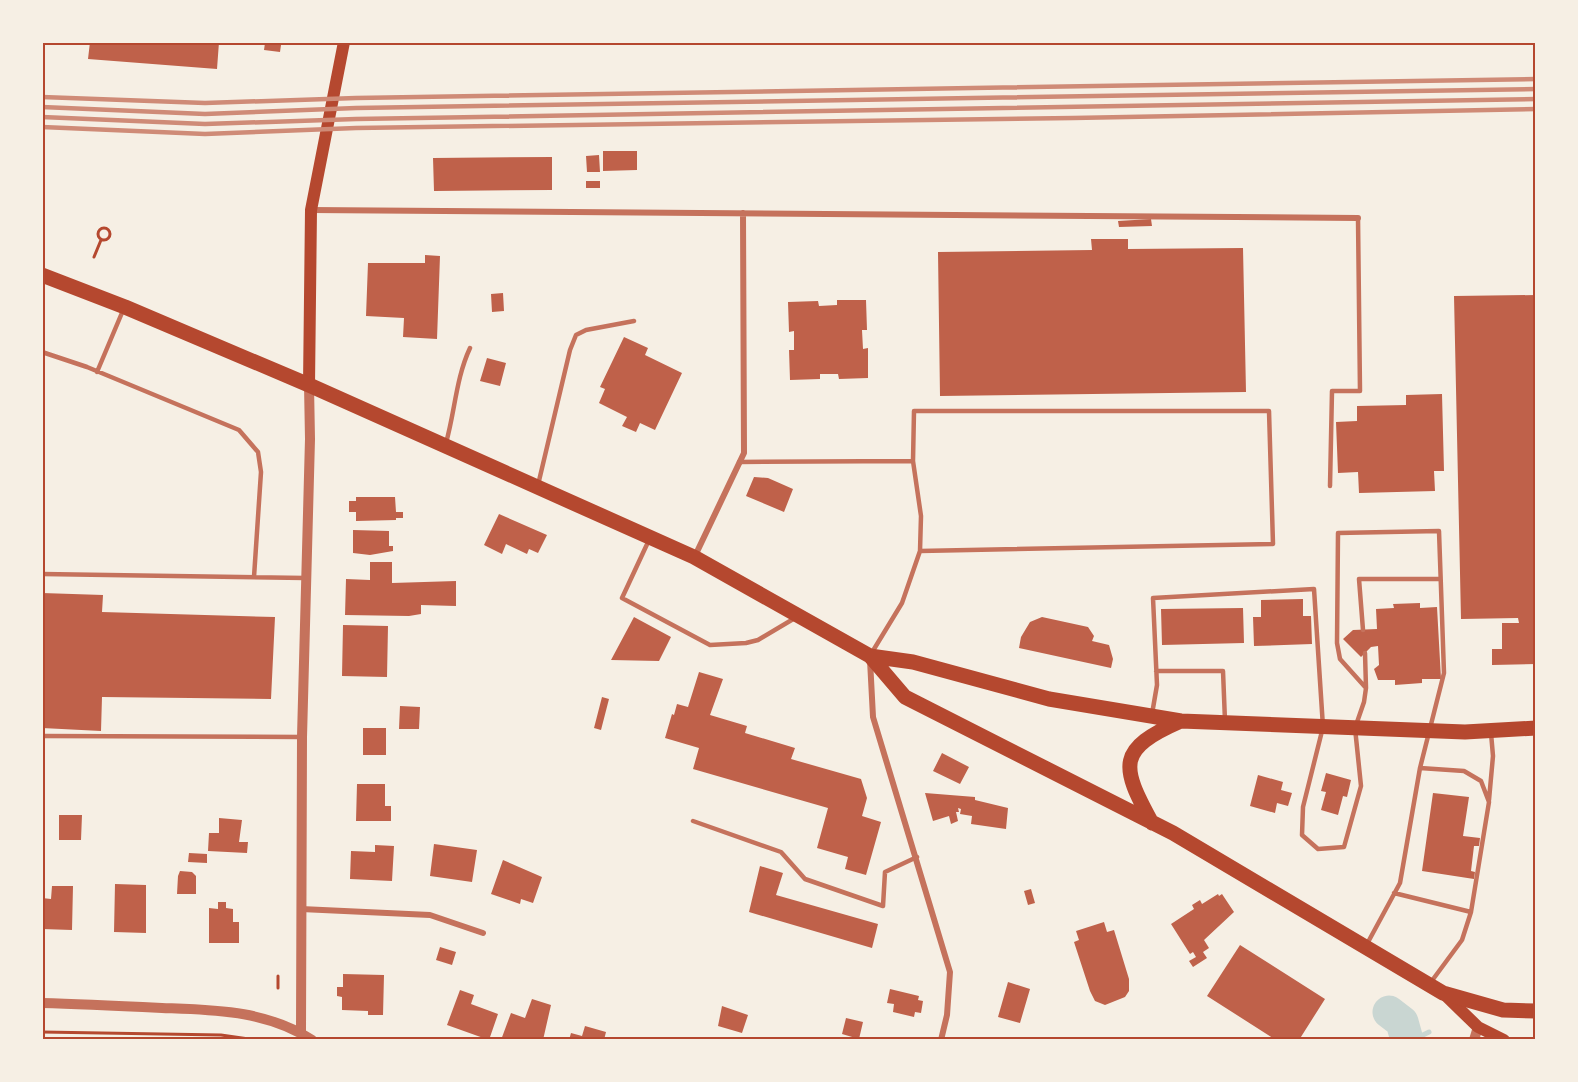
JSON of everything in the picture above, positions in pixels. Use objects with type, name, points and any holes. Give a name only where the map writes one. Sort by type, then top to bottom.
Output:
[{"type":"main road","points":[[309,385],[307,310],[311,210],[344,42]]},
{"type":"main road","points":[[42,275],[309,385],[694,557],[870,656],[913,662],[1049,699],[1181,721],[1427,731],[1536,728]]},
{"type":"main road","points":[[870,656],[905,697],[1152,822],[1366,945],[1436,989],[1478,1027],[1504,1040]]},
{"type":"main road","points":[[1152,822],[1136,793],[1130,772],[1131,759],[1137,746],[1150,734],[1181,721]]},
{"type":"main road","points":[[1512,730],[1536,736]]},
{"type":"main road","points":[[1436,989],[1503,1010],[1536,1011]]},
{"type":"street","points":[[311,210],[1358,218]]},
{"type":"street","points":[[694,557],[744,453],[743,213]]},
{"type":"street","points":[[301,1036],[302,737],[309,385]]},
{"type":"street","points":[[870,656],[873,717],[950,972],[947,1015],[941,1040]]},
{"type":"street","points":[[300,909],[430,915],[483,933]]},
{"type":"street","points":[[42,1003],[110,1004],[235,1011],[277,1022],[312,1040]]},
{"type":"street","points":[[1474,1040],[1478,1027]]},
{"type":"lane","points":[[1330,486],[1332,391],[1360,391],[1358,218]]},
{"type":"lane","points":[[97,372],[124,307]]},
{"type":"lane","points":[[537,487],[570,350],[576,335],[586,330],[634,321]]},
{"type":"lane","points":[[446,446],[456,408],[460,371],[470,348]]},
{"type":"lane","points":[[42,352],[239,430],[258,452],[261,472],[254,577]]},
{"type":"lane","points":[[870,656],[902,603],[920,551],[921,516],[913,461],[914,411],[1269,411],[1273,544],[920,551]]},
{"type":"lane","points":[[739,462],[913,461]]},
{"type":"lane","points":[[1366,688],[1340,658],[1337,643],[1338,533],[1439,531],[1444,673],[1427,731],[1400,883],[1366,945]]},
{"type":"lane","points":[[650,538],[622,598],[710,645],[746,644],[758,640],[797,616]]},
{"type":"lane","points":[[42,574],[305,578]]},
{"type":"lane","points":[[1364,630],[1359,579],[1440,579]]},
{"type":"lane","points":[[1151,716],[1156,671],[1153,598],[1314,589],[1323,727],[1303,807],[1302,835],[1318,849],[1344,846],[1361,786],[1355,728],[1366,688],[1365,653]]},
{"type":"lane","points":[[1156,671],[1223,671],[1225,723]]},
{"type":"lane","points":[[1436,989],[1462,940],[1471,912],[1489,802],[1493,756],[1491,731]]},
{"type":"lane","points":[[42,736],[302,737]]},
{"type":"lane","points":[[1420,768],[1464,771],[1481,781],[1489,802]]},
{"type":"lane","points":[[693,821],[781,852],[805,879],[883,906],[885,872],[917,857]]},
{"type":"lane","points":[[1394,894],[1471,912]]},
{"type":"path","points":[[94,257],[101,240],[110,236],[105,228],[98,233],[101,240]]},
{"type":"path","points":[[278,976],[278,988]]},
{"type":"path","points":[[42,1032],[221,1035],[256,1040]]},
{"type":"building","points":[[90,42],[219,42],[217,69],[88,59]]},
{"type":"building","points":[[265,43],[281,45],[280,52],[264,50]]},
{"type":"building","points":[[603,151],[637,151],[637,170],[603,171]]},
{"type":"building","points":[[599,155],[600,172],[587,172],[586,156]]},
{"type":"building","points":[[552,157],[552,190],[434,191],[433,158]]},
{"type":"building","points":[[586,181],[600,181],[600,188],[586,188]]},
{"type":"building","points":[[1151,219],[1152,226],[1119,227],[1118,221]]},
{"type":"building","points":[[1091,239],[1128,239],[1128,249],[1243,248],[1246,392],[940,396],[938,252],[1092,250]]},
{"type":"building","points":[[425,255],[440,256],[437,339],[403,337],[404,318],[366,316],[368,263],[425,263]]},
{"type":"building","points":[[503,293],[504,311],[492,312],[491,294]]},
{"type":"building","points":[[1536,295],[1536,664],[1492,665],[1492,649],[1502,649],[1502,623],[1519,623],[1518,618],[1461,619],[1454,296]]},
{"type":"building","points":[[837,300],[866,300],[867,330],[862,330],[863,349],[868,348],[868,378],[839,379],[838,374],[820,374],[820,379],[790,380],[789,350],[794,350],[794,331],[789,332],[788,302],[818,301],[819,306],[837,305]]},
{"type":"building","points":[[624,337],[648,348],[645,355],[682,373],[655,430],[640,423],[636,432],[622,426],[627,417],[599,403],[605,389],[600,387]]},
{"type":"building","points":[[487,358],[506,363],[500,386],[480,381]]},
{"type":"building","points":[[1442,394],[1444,471],[1434,471],[1435,491],[1359,493],[1358,472],[1338,473],[1336,422],[1357,421],[1357,406],[1406,405],[1406,395]]},
{"type":"building","points":[[754,477],[768,478],[793,489],[784,512],[746,496]]},
{"type":"building","points":[[356,497],[395,497],[396,512],[403,512],[403,518],[356,521],[356,512],[349,512],[349,501],[356,501]]},
{"type":"building","points":[[499,514],[547,535],[538,553],[529,549],[527,554],[506,544],[502,554],[484,545]]},
{"type":"building","points":[[353,530],[389,531],[389,546],[393,546],[393,551],[370,555],[353,553]]},
{"type":"building","points":[[370,562],[392,562],[392,583],[456,581],[456,606],[421,605],[421,614],[409,616],[345,615],[346,579],[370,580]]},
{"type":"building","points":[[42,593],[103,595],[102,612],[275,617],[271,699],[102,697],[101,731],[42,728]]},
{"type":"building","points":[[1303,599],[1303,616],[1311,616],[1312,644],[1254,646],[1253,617],[1261,617],[1261,600]]},
{"type":"building","points":[[1420,603],[1420,608],[1437,607],[1441,679],[1422,679],[1422,683],[1395,685],[1395,680],[1378,680],[1374,669],[1379,665],[1378,646],[1371,647],[1361,657],[1343,639],[1353,630],[1377,629],[1376,609],[1394,608],[1393,604]]},
{"type":"building","points":[[1243,608],[1244,643],[1162,645],[1161,609]]},
{"type":"building","points":[[634,617],[671,637],[659,661],[611,660]]},
{"type":"building","points":[[1042,617],[1088,627],[1094,636],[1092,641],[1109,645],[1113,659],[1111,668],[1019,648],[1021,637],[1030,622]]},
{"type":"building","points":[[343,625],[388,626],[387,677],[342,676]]},
{"type":"building","points":[[699,672],[723,679],[710,715],[747,726],[745,733],[795,748],[791,759],[861,779],[867,798],[862,816],[881,822],[866,875],[845,869],[848,857],[817,848],[828,808],[693,769],[699,748],[665,738],[677,704],[688,707]]},
{"type":"building","points":[[602,697],[609,699],[601,730],[594,728]]},
{"type":"building","points":[[400,706],[420,707],[419,729],[399,729]]},
{"type":"building","points":[[363,728],[386,728],[386,755],[363,755]]},
{"type":"building","points":[[942,753],[969,767],[960,784],[933,771]]},
{"type":"building","points":[[1326,773],[1351,780],[1347,797],[1343,796],[1338,815],[1321,810],[1326,792],[1321,791]]},
{"type":"building","points":[[1258,775],[1283,782],[1281,790],[1292,793],[1288,806],[1277,803],[1275,813],[1250,806]]},
{"type":"building","points":[[357,784],[385,784],[385,806],[391,806],[391,821],[356,821]]},
{"type":"building","points":[[925,793],[975,797],[975,800],[1008,808],[1006,829],[971,824],[972,816],[960,814],[961,809],[958,808],[959,812],[956,812],[958,821],[951,824],[949,816],[933,821]]},
{"type":"building","points":[[1433,793],[1469,797],[1463,836],[1480,838],[1479,846],[1474,846],[1471,871],[1475,872],[1474,879],[1422,871]]},
{"type":"building","points":[[59,815],[82,815],[81,840],[59,840]]},
{"type":"building","points":[[219,818],[242,820],[239,842],[248,842],[247,853],[208,851],[209,833],[219,833]]},
{"type":"building","points":[[434,844],[477,850],[472,882],[430,876]]},
{"type":"building","points":[[375,845],[394,846],[392,881],[350,879],[351,851],[375,852]]},
{"type":"building","points":[[189,853],[207,854],[207,863],[188,862]]},
{"type":"building","points":[[503,860],[542,877],[533,903],[521,899],[520,904],[491,894]]},
{"type":"building","points":[[760,866],[783,873],[776,895],[878,924],[872,948],[749,912]]},
{"type":"building","points":[[180,871],[192,872],[196,876],[196,894],[177,894]]},
{"type":"building","points":[[115,884],[146,885],[146,933],[114,932]]},
{"type":"building","points":[[52,886],[73,886],[72,930],[42,929],[42,898],[51,899]]},
{"type":"building","points":[[1031,889],[1035,903],[1028,905],[1024,891]]},
{"type":"building","points":[[1218,894],[1219,896],[1222,894],[1234,912],[1204,940],[1209,948],[1203,952],[1207,958],[1193,967],[1189,961],[1196,957],[1193,952],[1190,954],[1171,924],[1194,909],[1192,905],[1200,900],[1202,904]]},
{"type":"building","points":[[218,902],[226,902],[226,908],[233,909],[233,922],[239,922],[239,943],[209,943],[209,908],[218,909]]},
{"type":"building","points":[[1104,922],[1107,932],[1114,930],[1129,979],[1129,991],[1125,997],[1105,1005],[1095,1001],[1090,991],[1074,942],[1079,940],[1076,931]]},
{"type":"building","points":[[1240,945],[1325,999],[1299,1040],[1276,1040],[1207,996]]},
{"type":"building","points":[[440,947],[456,952],[452,965],[436,960]]},
{"type":"building","points":[[343,974],[384,975],[383,1015],[368,1015],[368,1011],[342,1010],[342,997],[337,996],[337,987],[343,987]]},
{"type":"building","points":[[1008,982],[1030,989],[1020,1023],[998,1017]]},
{"type":"building","points":[[890,989],[919,996],[918,1000],[923,1001],[921,1013],[915,1012],[914,1017],[893,1012],[894,1004],[887,1003]]},
{"type":"building","points":[[460,990],[474,995],[471,1004],[498,1014],[489,1040],[447,1025]]},
{"type":"building","points":[[532,999],[551,1005],[543,1040],[501,1040],[511,1013],[525,1018]]},
{"type":"building","points":[[722,1006],[748,1015],[742,1033],[718,1026]]},
{"type":"building","points":[[846,1018],[863,1022],[859,1039],[842,1034]]},
{"type":"building","points":[[585,1026],[606,1032],[604,1040],[569,1040],[571,1033],[582,1036]]},
{"type":"waterway","points":[[1389,1012],[1402,1022],[1407,1040]]},
{"type":"waterway","points":[[1413,1040],[1429,1032]]},
{"type":"railway","points":[[42,97],[205,103],[356,98],[1536,79]]},
{"type":"railway","points":[[42,107],[205,114],[356,108],[1536,89]]},
{"type":"railway","points":[[42,117],[205,124],[356,119],[1536,99]]},
{"type":"railway","points":[[42,127],[205,134],[356,128],[1536,109]]}]
